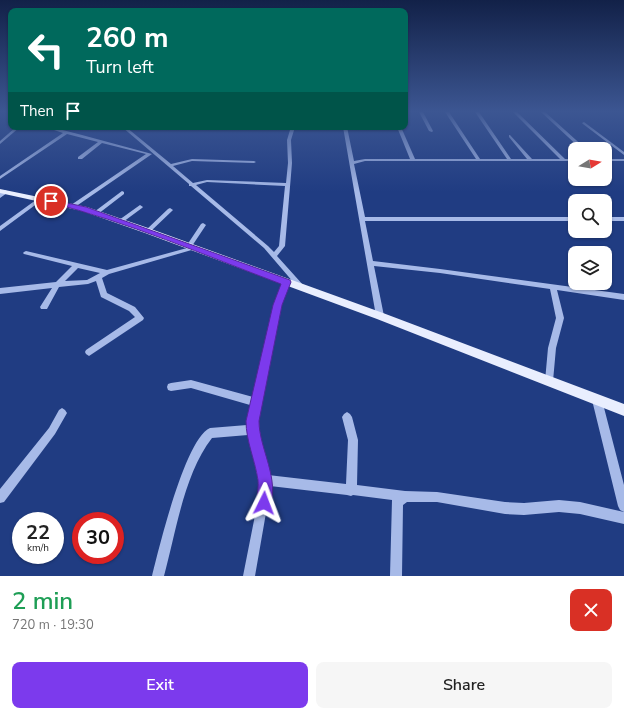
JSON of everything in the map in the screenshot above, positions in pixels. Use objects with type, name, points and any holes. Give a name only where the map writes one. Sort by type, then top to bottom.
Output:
[{"type":"main road","points":[[2,193],[73,206],[148,231],[380,316],[624,410]]},
{"type":"street","points":[[0,178],[57,139]]},
{"type":"street","points":[[92,139],[151,153]]},
{"type":"street","points":[[136,139],[151,153],[170,166],[254,237],[274,256],[302,288]]},
{"type":"street","points":[[274,256],[282,246],[290,163],[289,139]]},
{"type":"street","points":[[347,139],[380,316]]},
{"type":"street","points":[[404,139],[413,160]]},
{"type":"street","points":[[465,139],[479,160]]},
{"type":"street","points":[[495,139],[510,160]]},
{"type":"street","points":[[513,139],[531,160]]},
{"type":"street","points":[[542,139],[564,160]]},
{"type":"street","points":[[604,139],[624,154]]},
{"type":"street","points":[[80,158],[101,142]]},
{"type":"street","points":[[73,206],[151,153]]},
{"type":"street","points":[[170,166],[196,160],[254,162]]},
{"type":"street","points":[[351,163],[366,160],[568,160]]},
{"type":"street","points":[[612,160],[624,160]]},
{"type":"street","points":[[191,185],[206,181],[288,184]]},
{"type":"street","points":[[96,213],[122,193]]},
{"type":"street","points":[[0,229],[40,199]]},
{"type":"street","points":[[121,222],[140,207]]},
{"type":"street","points":[[148,231],[170,210]]},
{"type":"street","points":[[362,219],[568,219]]},
{"type":"street","points":[[612,219],[624,219]]},
{"type":"street","points":[[0,291],[88,282],[108,272],[191,247],[203,225]]},
{"type":"street","points":[[26,253],[108,272]]},
{"type":"street","points":[[370,263],[440,271],[624,297]]},
{"type":"street","points":[[44,307],[57,285],[77,265]]},
{"type":"street","points":[[89,352],[140,318],[132,309],[104,295],[98,276]]},
{"type":"street","points":[[249,576],[264,503],[265,480],[252,430],[253,413],[278,305],[286,282]]},
{"type":"street","points":[[548,381],[552,348],[560,318],[553,287]]},
{"type":"street","points":[[171,388],[191,384],[256,402]]},
{"type":"street","points":[[597,400],[624,506]]},
{"type":"street","points":[[0,498],[52,431],[62,413]]},
{"type":"street","points":[[347,417],[353,440],[352,491]]},
{"type":"street","points":[[158,576],[186,476],[203,439],[210,433],[252,430]]},
{"type":"street","points":[[265,480],[352,491],[405,496],[437,497],[505,508],[524,509],[559,506],[580,508],[624,518]]},
{"type":"street","points":[[396,576],[397,502],[405,496]]},
{"type":"route","points":[[51,201],[84,209],[134,226],[286,282],[278,305],[252,421],[252,430],[265,480],[264,503]]}]
